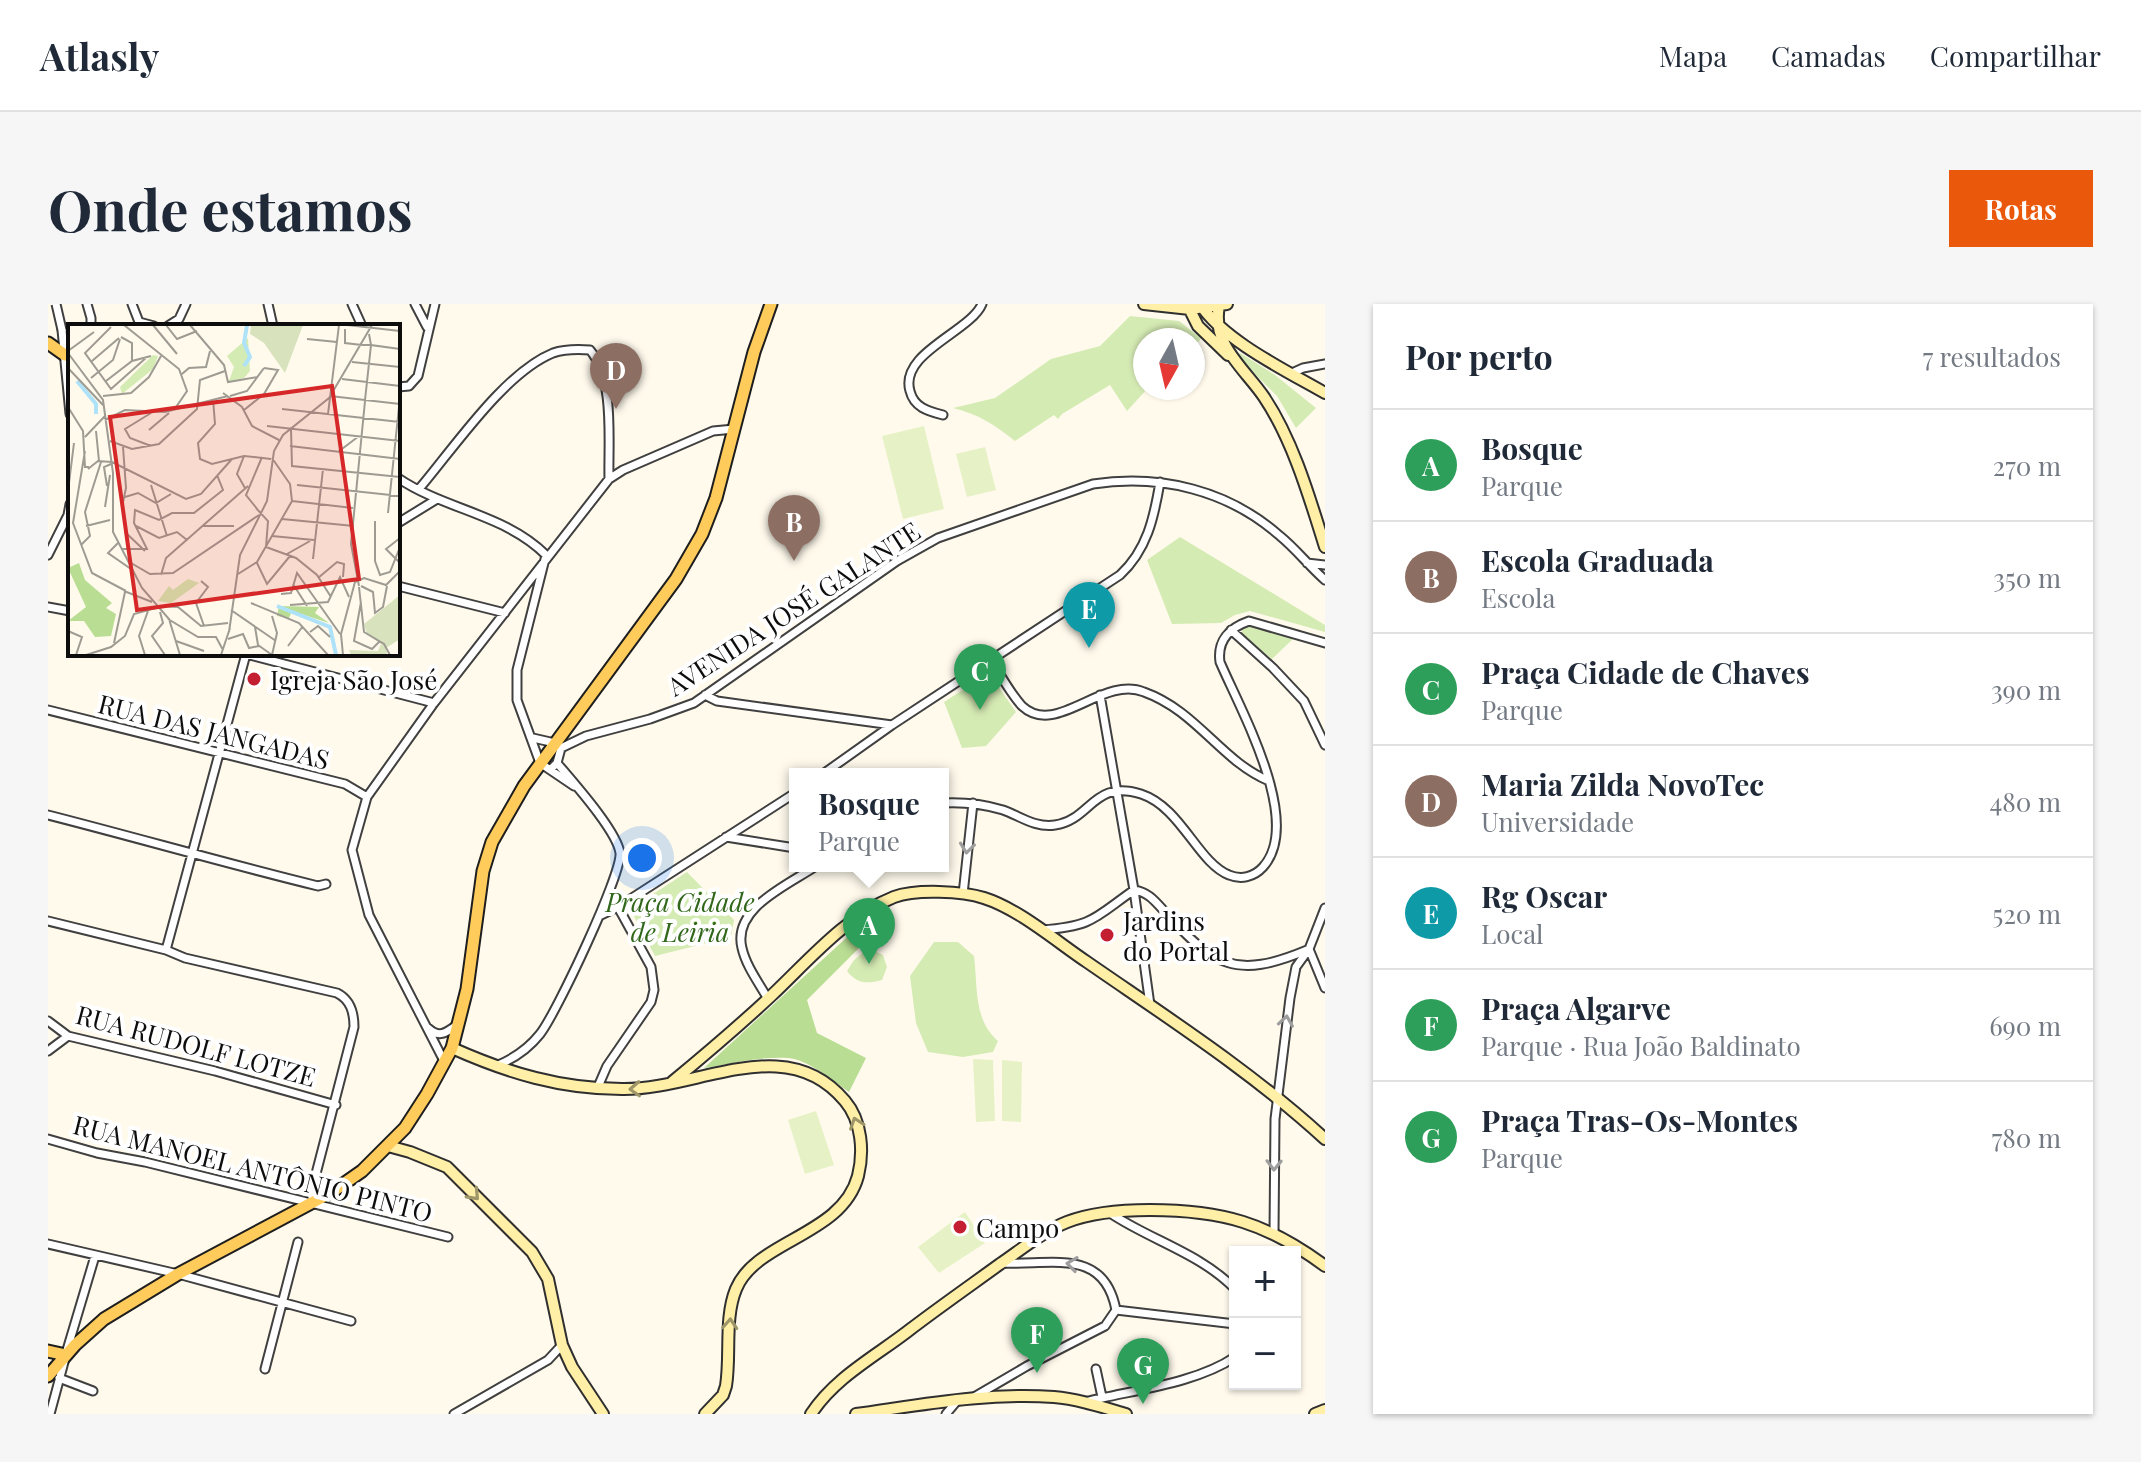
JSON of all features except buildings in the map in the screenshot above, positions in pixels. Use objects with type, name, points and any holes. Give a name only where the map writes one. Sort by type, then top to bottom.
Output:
[{"type":"main road","points":[[48,308],[57,304]]},
{"type":"main road","points":[[54,1377],[66,1355],[104,1319],[362,1171],[405,1128],[445,1062],[460,1023],[483,871],[504,817],[549,765],[555,743],[676,579],[702,534],[716,498],[754,352],[771,304]]},
{"type":"main road","points":[[48,343],[65,355]]},
{"type":"main road","points":[[48,1351],[66,1355]]},
{"type":"street","points":[[57,304],[68,390]]},
{"type":"street","points":[[76,304],[87,306]]},
{"type":"street","points":[[132,304],[139,324]]},
{"type":"street","points":[[171,324],[179,319],[186,304]]},
{"type":"street","points":[[268,304],[273,324]]},
{"type":"street","points":[[352,304],[361,324]]},
{"type":"street","points":[[415,304],[428,328]]},
{"type":"street","points":[[400,387],[409,386],[418,376],[435,304]]},
{"type":"street","points":[[943,415],[921,408],[915,402],[908,385],[909,375],[919,361],[975,315],[982,304]]},
{"type":"street","points":[[1144,304],[1183,307],[1223,305],[1220,330],[1235,362]]},
{"type":"street","points":[[1183,307],[1325,393]]},
{"type":"street","points":[[1183,307],[1265,398],[1306,487],[1324,544]]},
{"type":"street","points":[[419,489],[498,395],[519,375],[555,352],[573,349],[590,350],[597,359],[606,386],[609,479]]},
{"type":"street","points":[[1292,373],[1325,364]]},
{"type":"street","points":[[445,1062],[369,915],[356,872],[352,850],[367,797],[434,703],[609,479],[713,431],[734,429]]},
{"type":"street","points":[[400,479],[437,499],[499,521],[536,546],[547,558]]},
{"type":"street","name":"AVENIDA JOSÉ GALANTE","points":[[549,765],[561,748],[586,736],[687,706],[897,561],[938,538],[1093,484],[1117,480],[1160,482],[1204,492],[1242,508],[1282,537],[1325,580]]},
{"type":"street","points":[[831,768],[1120,575],[1143,548],[1154,516],[1160,482]]},
{"type":"street","points":[[400,522],[437,499]]},
{"type":"street","points":[[48,555],[68,515]]},
{"type":"street","points":[[494,1067],[518,1055],[547,1024],[601,915],[619,868],[620,852],[614,834],[574,786],[549,765],[519,707],[516,682],[547,558]]},
{"type":"street","points":[[1305,562],[1325,565]]},
{"type":"street","points":[[400,587],[505,613]]},
{"type":"street","points":[[48,607],[68,611]]},
{"type":"street","points":[[949,803],[973,803],[1001,810],[1033,824],[1053,826],[1071,820],[1095,799],[1117,791],[1141,794],[1159,803],[1220,870],[1228,875],[1245,877],[1258,872],[1271,852],[1276,824],[1275,799],[1220,662],[1220,645],[1231,630],[1243,623],[1256,622],[1325,643]]},
{"type":"street","points":[[1231,630],[1304,701],[1325,745]]},
{"type":"street","points":[[166,950],[245,656]]},
{"type":"street","points":[[254,656],[434,703]]},
{"type":"street","points":[[991,660],[1019,701],[1037,714],[1062,713],[1111,690],[1130,688],[1155,696],[1197,723],[1237,763],[1270,781]]},
{"type":"street","points":[[705,695],[717,701],[892,725]]},
{"type":"street","points":[[1100,695],[1134,890],[1150,1005]]},
{"type":"street","name":"RUA DAS JANGADAS","points":[[48,710],[345,784],[367,797]]},
{"type":"street","points":[[568,727],[586,736]]},
{"type":"street","points":[[533,738],[555,743]]},
{"type":"street","points":[[601,915],[789,797]]},
{"type":"street","points":[[963,894],[973,803]]},
{"type":"street","points":[[48,815],[194,852],[251,870],[318,886],[326,884]]},
{"type":"street","points":[[725,837],[789,847]]},
{"type":"street","points":[[768,999],[744,955],[742,925],[752,909],[807,872]]},
{"type":"street","points":[[1040,930],[1094,921],[1134,890],[1153,898],[1195,945],[1226,962],[1240,966],[1263,965],[1309,949]]},
{"type":"street","points":[[672,1082],[768,999],[830,940],[874,907],[898,895],[911,893],[963,894],[984,898],[1040,930],[1277,1097],[1325,1139]]},
{"type":"street","points":[[597,1089],[602,1074],[651,1002],[654,990],[651,967],[618,907]]},
{"type":"street","points":[[1274,1233],[1277,1097],[1296,967],[1309,949],[1325,908]]},
{"type":"street","points":[[48,921],[166,950],[185,958],[337,993],[348,1002],[354,1016],[354,1027],[311,1202]]},
{"type":"street","points":[[1309,949],[1325,988]]},
{"type":"street","name":"RUA RUDOLF LOTZE","points":[[48,1021],[68,1036],[215,1071],[336,1105]]},
{"type":"street","points":[[427,1027],[436,1034],[446,1033],[460,1023]]},
{"type":"street","points":[[48,1051],[68,1036]]},
{"type":"street","points":[[452,1048],[525,1077],[597,1089],[648,1088],[766,1066],[802,1069],[824,1080],[849,1105],[859,1129],[861,1146],[857,1177],[842,1205],[822,1222],[753,1267],[741,1279],[733,1298],[728,1374],[723,1395],[705,1414]]},
{"type":"street","points":[[518,1055],[515,1062],[517,1071],[525,1077]]},
{"type":"street","points":[[697,1062],[697,1071],[702,1078]]},
{"type":"street","points":[[405,1128],[405,1143],[410,1152]]},
{"type":"street","name":"RUA MANOEL ANTÔNIO PINTO","points":[[48,1139],[448,1237]]},
{"type":"street","points":[[388,1146],[447,1167],[532,1252],[548,1279],[562,1345],[603,1414]]},
{"type":"street","points":[[811,1414],[838,1383],[1031,1242],[1067,1222],[1110,1213],[1170,1210],[1212,1213],[1274,1233],[1322,1262]]},
{"type":"street","points":[[1110,1213],[1200,1262],[1229,1284]]},
{"type":"street","points":[[265,1369],[298,1242]]},
{"type":"street","points":[[48,1244],[178,1274],[351,1321]]},
{"type":"street","points":[[66,1355],[95,1256]]},
{"type":"street","points":[[970,1400],[1027,1366],[1105,1326],[1116,1310],[1110,1288],[1084,1265],[1065,1261],[1002,1263]]},
{"type":"street","points":[[1116,1310],[1229,1323]]},
{"type":"street","points":[[454,1414],[548,1360],[562,1345]]},
{"type":"street","points":[[548,1360],[570,1362]]},
{"type":"street","points":[[1085,1402],[1178,1381],[1209,1371],[1229,1360]]},
{"type":"street","points":[[1096,1369],[1102,1397]]},
{"type":"street","points":[[50,1414],[54,1377],[93,1391]]},
{"type":"street","points":[[856,1414],[1010,1396],[1054,1397],[1126,1414]]},
{"type":"street","points":[[717,1414],[719,1400]]},
{"type":"street","points":[[946,1414],[957,1401]]},
{"type":"street","points":[[1315,1414],[1325,1410]]},
{"type":"green space","points":[[1130,316],[1179,321],[1188,328],[1133,328],[1133,400],[1137,400],[1127,411],[1110,385],[1058,419],[1054,415],[1015,441],[986,421],[953,408],[995,398],[1051,359],[1100,346]]},
{"type":"green space","points":[[1240,353],[1275,375],[1316,408],[1296,428],[1277,396],[1237,356]]},
{"type":"green space","points":[[924,426],[944,509],[903,519],[882,436]]},
{"type":"green space","points":[[985,447],[996,490],[967,497],[956,454]]},
{"type":"green space","points":[[1180,537],[1325,625],[1325,632],[1250,611],[1221,623],[1172,624],[1147,560]]},
{"type":"green space","points":[[1248,624],[1294,638],[1272,659],[1242,635],[1242,628]]},
{"type":"green space","points":[[989,673],[1016,712],[986,746],[962,748],[944,702]]},
{"type":"green space","name":"Praça Cidade de Leiria","points":[[687,872],[734,920],[731,937],[655,956],[630,909]]},
{"type":"green space","points":[[856,929],[863,944],[807,1000],[817,1033],[866,1058],[849,1092],[812,1066],[788,1058],[756,1059],[704,1068]]},
{"type":"green space","points":[[934,942],[958,942],[974,956],[980,1013],[998,1041],[993,1052],[963,1057],[928,1052],[916,1023],[910,976]]},
{"type":"green space","points":[[869,948],[883,955],[887,967],[882,980],[863,982],[847,971],[854,960]]},
{"type":"green space","points":[[973,1059],[993,1060],[995,1121],[976,1122]]},
{"type":"green space","points":[[1002,1060],[1022,1062],[1021,1122],[1002,1121]]},
{"type":"green space","points":[[816,1111],[834,1165],[805,1174],[788,1120]]},
{"type":"green space","name":"Campo","points":[[965,1212],[985,1243],[939,1273],[918,1247]]},
{"type":"place","name":"Maria Zilda NovoTec","points":[[616,409]]},
{"type":"place","name":"Escola Graduada","points":[[794,561]]},
{"type":"place","name":"Rg Oscar","points":[[1089,648]]},
{"type":"place","name":"Igreja São José","points":[[254,679]]},
{"type":"place","name":"Praça Cidade de Chaves","points":[[980,710]]},
{"type":"place","name":"Jardins do Portal","points":[[1107,935]]},
{"type":"place","name":"Bosque","points":[[869,964]]},
{"type":"place","name":"Campo","points":[[960,1227]]},
{"type":"place","name":"Praça Algarve","points":[[1037,1373]]},
{"type":"place","name":"Praça Tras-Os-Montes","points":[[1143,1404]]}]
